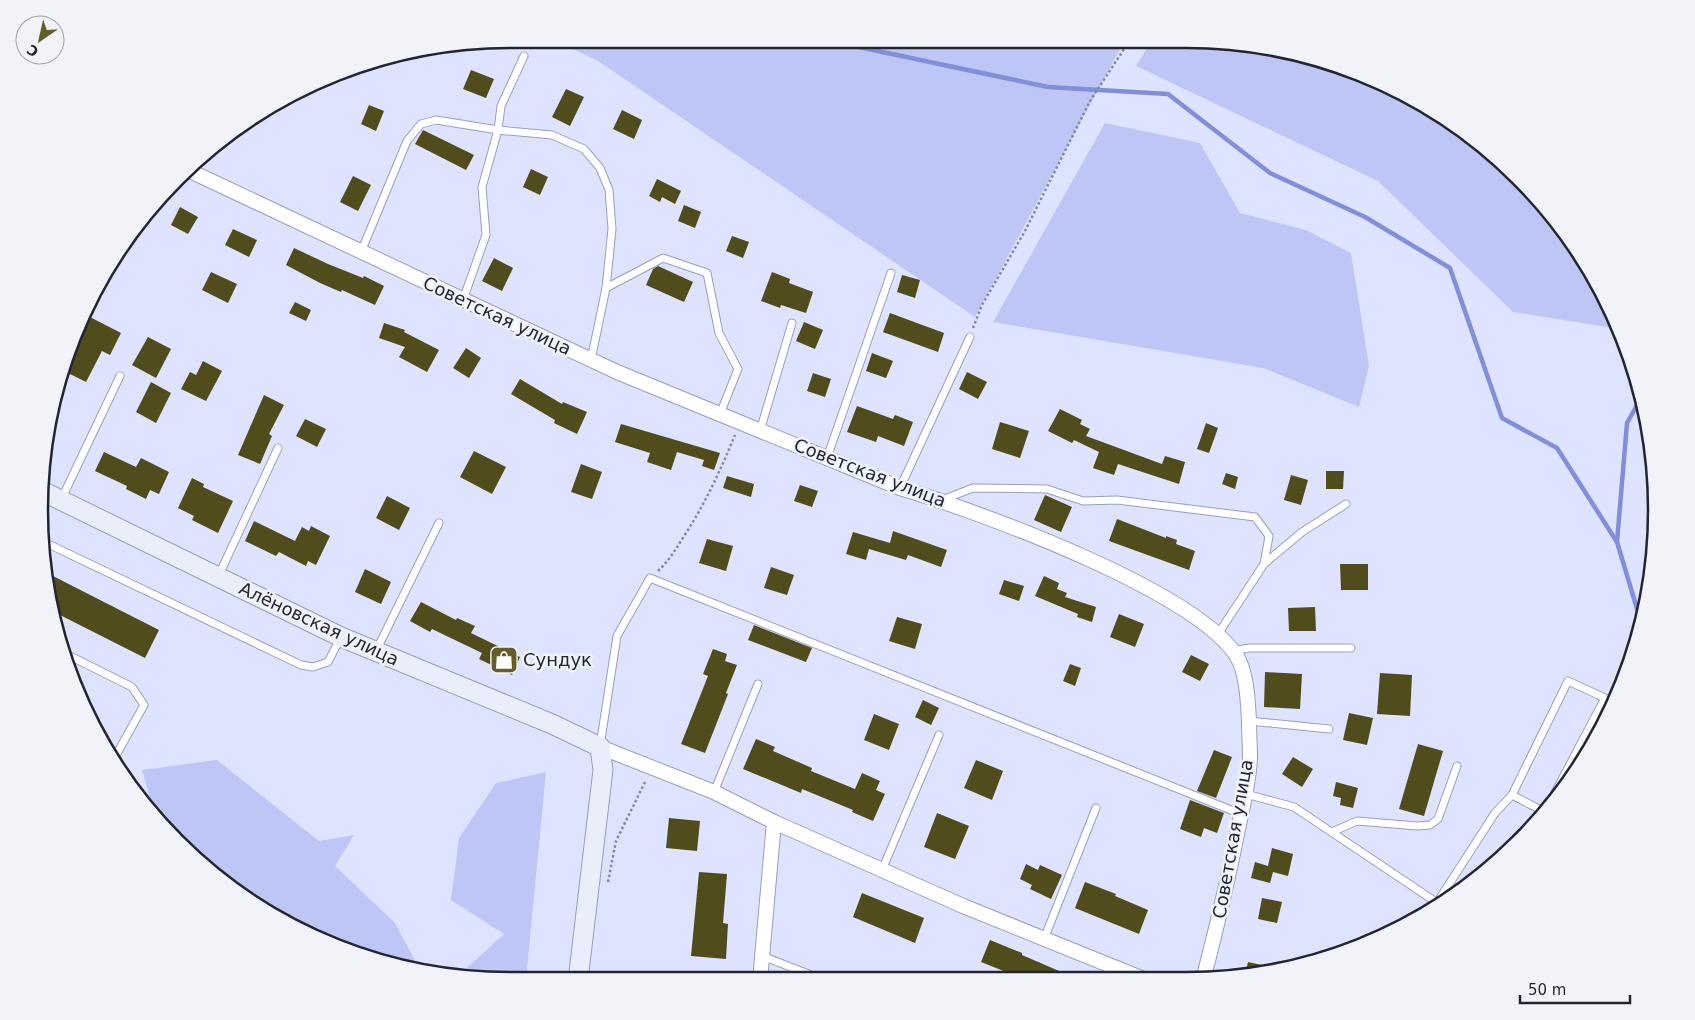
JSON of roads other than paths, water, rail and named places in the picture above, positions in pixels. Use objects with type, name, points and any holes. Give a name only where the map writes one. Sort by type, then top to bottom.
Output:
[{"type":"street","name":"Советская улица","points":[[193,173],[591,360],[900,488],[942,500],[1074,552],[1159,594],[1218,634],[1241,664],[1248,695],[1250,759],[1246,794],[1225,898],[1205,972]]},
{"type":"street","name":"Алёновская улица","points":[[48,494],[341,636],[552,724],[600,747]]},
{"type":"street","points":[[600,747],[649,768],[714,792],[774,822],[963,906],[1126,972]]},
{"type":"street","points":[[579,972],[603,770],[600,747]]},
{"type":"street","points":[[761,972],[774,822]]},
{"type":"lane","points":[[463,300],[486,235],[482,187],[498,130],[501,106],[524,56]]},
{"type":"lane","points":[[361,252],[407,141],[421,124],[436,120],[498,130],[552,135],[584,149],[600,168],[609,190],[612,228],[606,288],[591,360]]},
{"type":"lane","points":[[606,288],[663,258],[707,273],[719,333],[738,368],[720,414]]},
{"type":"lane","points":[[827,458],[891,272]]},
{"type":"lane","points":[[760,430],[792,323]]},
{"type":"lane","points":[[900,488],[970,337]]},
{"type":"lane","points":[[60,500],[120,376]]},
{"type":"lane","points":[[218,577],[278,448]]},
{"type":"lane","points":[[942,500],[973,488],[1047,488],[1084,500],[1117,500],[1255,518],[1269,536],[1264,564]]},
{"type":"lane","points":[[1218,634],[1264,564],[1302,532],[1346,504]]},
{"type":"lane","points":[[376,652],[439,523]]},
{"type":"lane","points":[[48,544],[302,666],[313,667],[328,662],[341,636]]},
{"type":"lane","points":[[600,747],[616,636],[650,578],[1241,814]]},
{"type":"lane","points":[[1232,652],[1249,648],[1351,648]]},
{"type":"lane","points":[[71,657],[132,687],[144,705],[117,754]]},
{"type":"lane","points":[[1446,892],[1495,814],[1512,795],[1568,681],[1605,698],[1565,775]]},
{"type":"lane","points":[[714,792],[758,684]]},
{"type":"lane","points":[[1249,721],[1329,729]]},
{"type":"lane","points":[[882,870],[939,735]]},
{"type":"lane","points":[[1332,832],[1357,821],[1417,826],[1430,825],[1438,819],[1457,766]]},
{"type":"lane","points":[[1246,794],[1294,807],[1434,900]]},
{"type":"lane","points":[[1512,795],[1538,809]]},
{"type":"lane","points":[[1044,939],[1096,808]]},
{"type":"lane","points":[[762,956],[803,972]]},
{"type":"waterway","points":[[864,48],[1048,87],[1168,94],[1270,173],[1365,217],[1450,268],[1502,418],[1557,448],[1617,542]]},
{"type":"waterway","points":[[1636,407],[1627,423],[1617,542],[1637,609]]},
{"type":"place","name":"Сундук","points":[[504,660]]}]
